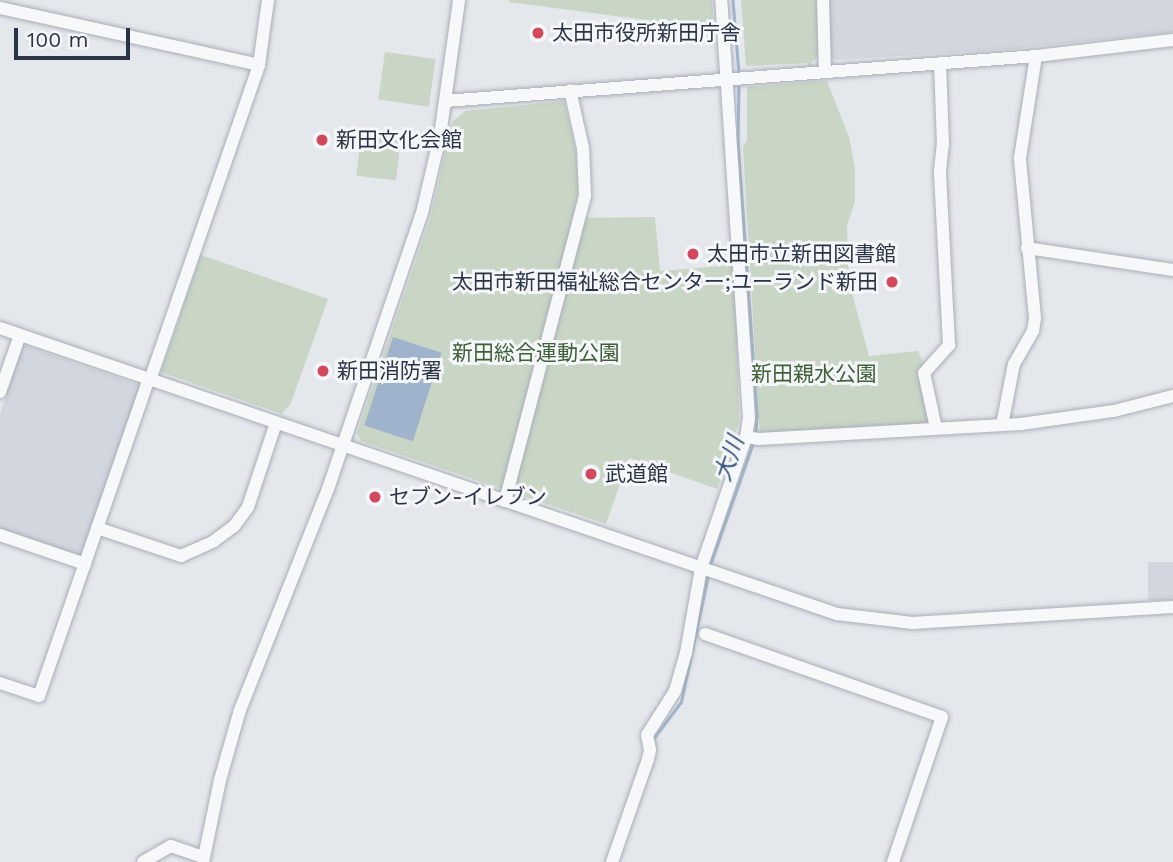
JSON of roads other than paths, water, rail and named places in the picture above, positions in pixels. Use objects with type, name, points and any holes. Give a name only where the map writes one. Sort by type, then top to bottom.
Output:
[{"type":"street","points":[[0,683],[38,696],[259,65],[268,0]]},
{"type":"street","points":[[143,862],[171,846],[203,859],[220,780],[240,710],[342,446],[422,213],[445,101],[458,0]]},
{"type":"street","points":[[612,862],[648,759],[650,750],[647,735],[675,691],[687,653],[707,571],[746,437],[748,393],[730,78],[721,0]]},
{"type":"street","points":[[823,0],[825,72]]},
{"type":"street","points":[[0,8],[259,65]]},
{"type":"street","points":[[445,101],[1036,56],[1173,40]]},
{"type":"street","points":[[1002,425],[1014,365],[1033,331],[1035,318],[1020,158],[1036,56]]},
{"type":"street","points":[[936,428],[924,373],[949,345],[940,171],[943,144],[940,64]]},
{"type":"street","points":[[505,501],[585,195],[583,148],[570,90]]},
{"type":"street","points":[[1027,248],[1173,270]]},
{"type":"street","points":[[0,328],[837,614],[891,621],[948,621],[1173,607]]},
{"type":"street","points":[[0,392],[20,335]]},
{"type":"street","points":[[746,437],[759,439],[1002,425],[1088,416],[1173,396]]},
{"type":"street","points":[[97,528],[181,556],[214,541],[235,525],[248,507],[276,423]]},
{"type":"street","points":[[0,535],[85,564]]},
{"type":"street","points":[[705,634],[942,717],[893,862]]},
{"type":"water","points":[[393,337],[442,353],[413,441],[364,425]]},
{"type":"waterway","name":"大川","points":[[733,0],[739,73]]},
{"type":"waterway","name":"大川","points":[[739,84],[738,141],[756,433]]},
{"type":"waterway","name":"大川","points":[[710,565],[753,443]]},
{"type":"waterway","name":"大川","points":[[653,739],[681,702],[708,575]]},
{"type":"place","name":"太田市役所新田庁舎","points":[[538,33]]},
{"type":"place","name":"新田文化会館","points":[[322,140]]},
{"type":"place","name":"太田市立新田図書館","points":[[693,254]]},
{"type":"place","name":"太田市新田福祉総合センター;ユーランド新田","points":[[892,282]]},
{"type":"place","name":"新田消防署","points":[[323,371]]},
{"type":"place","name":"武道館","points":[[591,474]]},
{"type":"place","name":"セブン-イレブン","points":[[375,497]]},
{"type":"park label","name":"新田総合運動公園","points":[[536,353]]},
{"type":"park label","name":"新田親水公園","points":[[814,374]]}]
